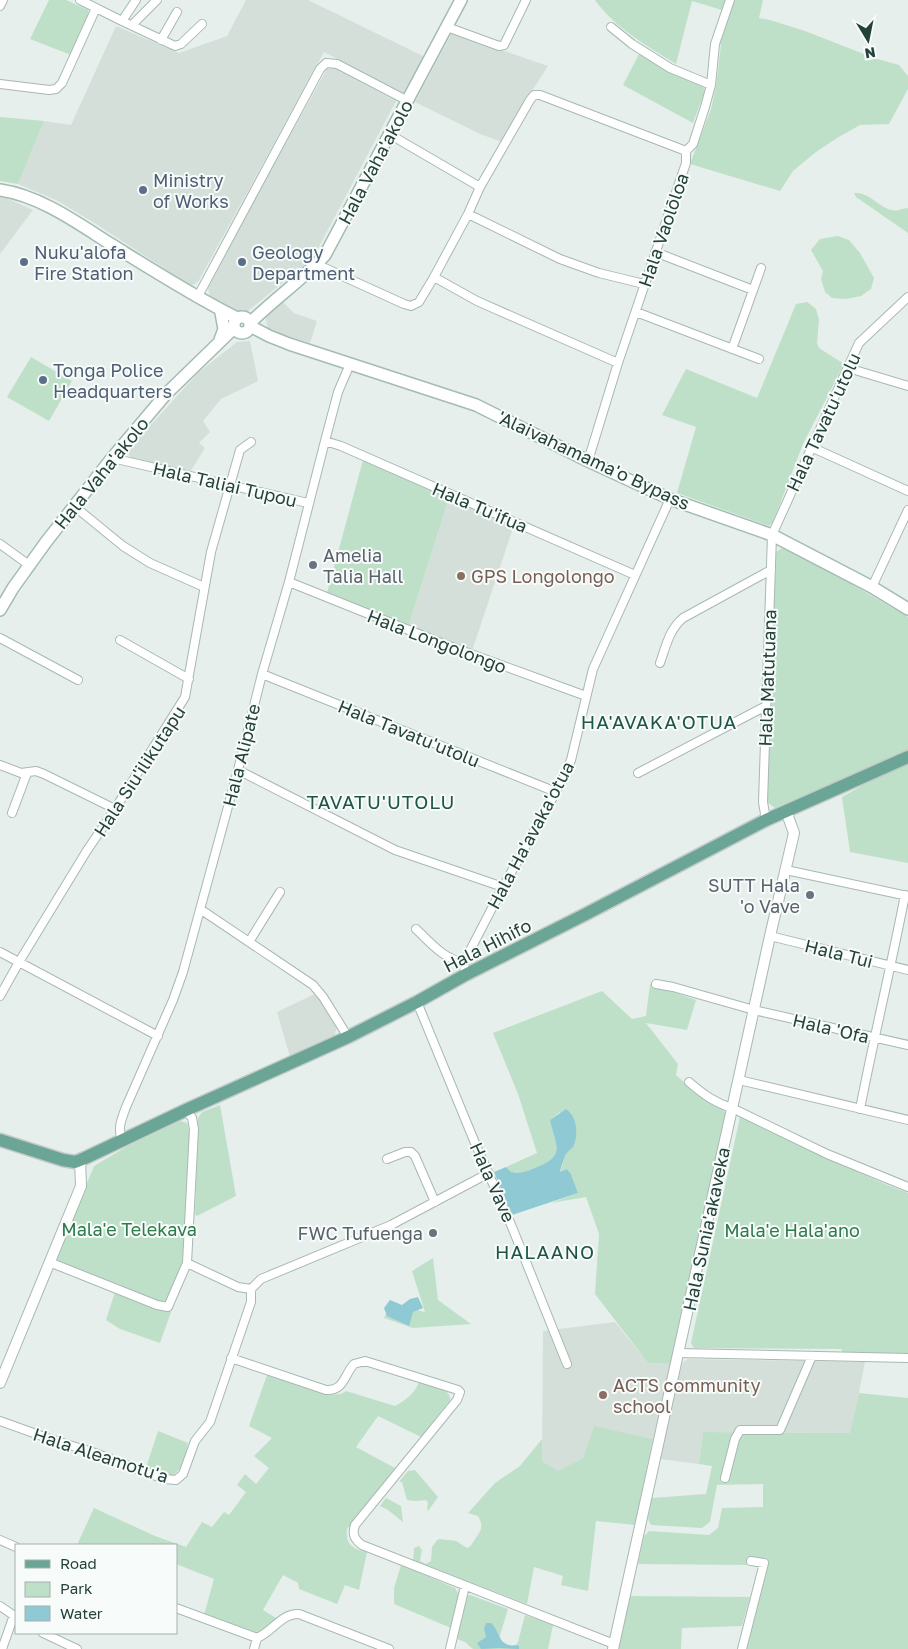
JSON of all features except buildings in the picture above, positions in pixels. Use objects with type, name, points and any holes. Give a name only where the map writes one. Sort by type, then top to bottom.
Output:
[{"type":"main road","name":"Hala Vaha'akolo","points":[[0,610],[29,565],[74,506],[166,394],[217,344],[266,306],[325,255],[461,0]]},
{"type":"main road","name":"'Alaivahamama'o Bypass","points":[[0,190],[8,191],[50,207],[242,325],[350,364],[476,405],[588,461],[670,499],[772,535],[908,609]]},
{"type":"main road","points":[[266,306],[264,323],[267,335]]},
{"type":"main road","points":[[217,344],[224,329],[218,310]]},
{"type":"main road","name":"Hala Hihifo","points":[[80,1159],[348,1038],[417,1002],[464,968],[584,916],[766,820],[908,757]]},
{"type":"main road","points":[[0,1140],[63,1160],[75,1162],[80,1159]]},
{"type":"street","points":[[0,6],[3,0]]},
{"type":"street","points":[[80,0],[172,45],[181,44],[202,24]]},
{"type":"street","points":[[122,21],[136,0]]},
{"type":"street","points":[[132,25],[157,0]]},
{"type":"street","points":[[447,26],[499,46],[504,45],[526,0]]},
{"type":"street","name":"Hala Vaolōloa","points":[[588,461],[618,363],[686,163],[686,151],[692,144],[711,85],[716,44],[730,0]]},
{"type":"street","points":[[0,84],[48,90],[56,89],[62,83],[96,8]]},
{"type":"street","points":[[161,40],[177,12]]},
{"type":"street","points":[[611,27],[632,44],[670,68],[711,85]]},
{"type":"street","points":[[197,298],[320,69],[326,63],[337,64],[408,101]]},
{"type":"street","points":[[316,264],[404,304],[411,306],[419,302],[468,214],[480,187],[534,96],[540,95],[686,151]]},
{"type":"street","points":[[389,134],[480,187]]},
{"type":"street","points":[[468,214],[560,259],[599,273],[644,284]]},
{"type":"street","points":[[655,252],[753,290]]},
{"type":"street","points":[[732,349],[761,268]]},
{"type":"street","points":[[434,277],[477,301],[618,363]]},
{"type":"street","name":"Hala Tavatu'utolu","points":[[772,535],[859,343],[908,297]]},
{"type":"street","points":[[636,312],[759,359]]},
{"type":"street","name":"Hala Alipate","points":[[122,1140],[119,1134],[120,1125],[126,1107],[158,1036],[183,972],[262,674],[289,582],[324,441],[338,392],[350,364]]},
{"type":"street","points":[[848,368],[908,386]]},
{"type":"street","name":"Hala Tu'ifua","points":[[324,441],[341,446],[635,575]]},
{"type":"street","name":"Hala Siu'ilikutapu","points":[[0,996],[86,852],[182,705],[189,679],[211,552],[240,450],[251,442]]},
{"type":"street","points":[[811,447],[908,491]]},
{"type":"street","name":"Hala Taliai Tupou","points":[[112,458],[308,503]]},
{"type":"street","name":"Hala Ha'avaka'otua","points":[[464,968],[503,887],[556,792],[571,760],[594,669],[670,499]]},
{"type":"street","points":[[74,506],[123,546],[150,563],[204,587]]},
{"type":"street","points":[[872,588],[908,510]]},
{"type":"street","name":"Hala Matutuana","points":[[766,820],[763,802],[772,535]]},
{"type":"street","points":[[0,544],[29,565]]},
{"type":"street","points":[[660,663],[668,637],[674,625],[682,618],[771,570]]},
{"type":"street","name":"Hala Longolongo","points":[[289,582],[441,643],[586,696]]},
{"type":"street","points":[[0,638],[78,680]]},
{"type":"street","points":[[120,640],[189,679]]},
{"type":"street","name":"Hala Tavatu'utolu","points":[[262,674],[556,792]]},
{"type":"street","points":[[638,773],[766,706]]},
{"type":"street","points":[[0,765],[21,773],[36,772],[44,774],[115,809]]},
{"type":"street","points":[[238,770],[395,850],[503,887]]},
{"type":"street","points":[[12,813],[27,773]]},
{"type":"street","name":"Hala Sunia'akaveka","points":[[613,1646],[794,833],[786,811]]},
{"type":"street","points":[[786,870],[906,896],[892,966],[874,1037],[860,1109]]},
{"type":"street","points":[[249,942],[280,892]]},
{"type":"street","points":[[200,910],[313,985],[323,997],[348,1038]]},
{"type":"street","points":[[416,929],[442,953],[464,968]]},
{"type":"street","name":"Hala Tui","points":[[770,936],[908,970]]},
{"type":"street","points":[[0,952],[158,1036]]},
{"type":"street","name":"Hala 'Ofa","points":[[656,984],[754,1010],[908,1045]]},
{"type":"street","name":"Hala Vave","points":[[417,1002],[567,1364]]},
{"type":"street","points":[[739,1080],[908,1120]]},
{"type":"street","points":[[689,1082],[718,1104],[732,1108],[827,1154],[908,1187]]},
{"type":"street","points":[[49,1262],[168,1308],[188,1263],[194,1129],[192,1118],[186,1110]]},
{"type":"street","points":[[387,1159],[405,1152],[411,1152],[415,1156],[436,1202]]},
{"type":"street","points":[[0,1382],[81,1186],[80,1159]]},
{"type":"street","points":[[188,1263],[238,1287],[251,1289],[261,1279],[391,1225],[489,1173]]},
{"type":"street","name":"Hala Aleamotu'a","points":[[0,1421],[164,1479],[176,1480],[183,1474],[195,1441],[210,1422],[251,1302],[251,1289]]},
{"type":"street","points":[[678,1353],[908,1358]]},
{"type":"street","points":[[725,1478],[735,1439],[740,1430],[780,1430],[812,1356]]},
{"type":"street","points":[[232,1358],[331,1390],[344,1383],[350,1368],[354,1364],[365,1360],[454,1388],[460,1392],[457,1400],[356,1525],[353,1531],[354,1537],[362,1545],[613,1646]]},
{"type":"street","points":[[0,1540],[15,1547]]},
{"type":"street","points":[[742,1649],[764,1563],[752,1561]]},
{"type":"street","points":[[450,1649],[465,1586]]},
{"type":"street","points":[[0,1606],[15,1616],[2,1649]]},
{"type":"street","points":[[178,1609],[257,1638],[265,1634],[288,1615],[300,1614],[389,1649]]},
{"type":"street","points":[[45,1634],[77,1649]]},
{"type":"street","points":[[254,1649],[257,1638]]},
{"type":"shaded area","points":[[246,0],[308,0],[425,57],[405,94],[324,52],[198,282],[191,286],[56,200],[18,184],[44,121],[71,125],[116,26],[179,53],[227,36]]},
{"type":"shaded area","points":[[452,33],[548,66],[502,142],[480,134],[415,102]]},
{"type":"shaded area","points":[[334,68],[396,101],[313,258],[248,311],[234,312],[210,296],[208,288],[253,202],[327,69]]},
{"type":"shaded area","points":[[0,197],[33,210],[0,254]]},
{"type":"shaded area","points":[[283,302],[294,313],[317,321],[310,343],[268,330],[265,315]]},
{"type":"shaded area","points":[[250,341],[258,381],[221,399],[203,421],[210,432],[199,443],[205,448],[190,472],[130,458],[128,450],[199,372],[237,342]]},
{"type":"shaded area","name":"GPS Longolongo","points":[[449,498],[514,525],[472,651],[408,627]]},
{"type":"shaded area","points":[[319,992],[337,1027],[334,1037],[290,1057],[277,1012]]},
{"type":"shaded area","name":"ACTS community school","points":[[615,1322],[648,1363],[672,1364],[653,1439],[594,1427],[583,1458],[558,1472],[542,1461],[543,1331]]},
{"type":"shaded area","points":[[688,1359],[865,1362],[851,1433],[703,1432],[699,1464],[660,1459],[674,1394],[683,1362]]},
{"type":"green space","points":[[49,0],[66,0],[88,10],[89,17],[71,55],[30,39]]},
{"type":"green space","points":[[595,0],[763,0],[759,18],[805,31],[874,58],[899,65],[908,76],[908,89],[889,124],[860,125],[837,138],[793,171],[780,191],[690,164],[711,109],[716,87],[721,45],[714,38],[722,10],[692,1],[676,64],[622,28]]},
{"type":"green space","points":[[639,54],[666,70],[703,86],[705,91],[693,123],[623,85]]},
{"type":"green space","points":[[0,117],[44,121],[18,184],[0,181]]},
{"type":"green space","points":[[854,193],[865,195],[892,210],[908,208],[908,233],[856,197]]},
{"type":"green space","points":[[838,236],[849,240],[860,253],[874,278],[871,289],[861,296],[846,299],[832,298],[825,292],[821,279],[823,271],[811,250],[820,239]]},
{"type":"green space","points":[[807,302],[816,309],[819,320],[817,343],[819,348],[844,364],[803,444],[773,522],[769,526],[677,493],[696,427],[662,415],[686,369],[757,398],[796,304]]},
{"type":"green space","points":[[31,357],[72,381],[49,421],[7,397]]},
{"type":"green space","points":[[363,460],[449,498],[408,627],[327,593]]},
{"type":"green space","points":[[782,548],[819,565],[908,617],[908,752],[775,808],[766,801],[776,552]]},
{"type":"green space","points":[[908,764],[908,863],[850,852],[842,797],[881,775]]},
{"type":"green space","points":[[650,984],[696,1000],[687,1030],[646,1023],[678,1064],[676,1075],[698,1095],[723,1109],[726,1114],[672,1364],[648,1363],[595,1294],[599,1234],[586,1197],[551,1203],[578,1193],[571,1174],[567,1169],[560,1173],[565,1155],[573,1146],[560,1112],[550,1120],[557,1148],[552,1158],[546,1163],[527,1171],[515,1173],[506,1167],[537,1153],[518,1094],[493,1033],[602,991],[632,1019],[646,1016]]},
{"type":"green space","name":"Mala'e Telekava","points":[[220,1105],[236,1196],[197,1216],[195,1214],[198,1118],[202,1112]]},
{"type":"green space","name":"Mala'e Hala'ano","points":[[740,1117],[880,1182],[908,1193],[908,1354],[843,1352],[841,1349],[694,1348],[691,1343]]},
{"type":"green space","name":"Mala'e Telekava","points":[[180,1121],[187,1123],[189,1132],[188,1215],[181,1269],[168,1300],[160,1303],[63,1264],[56,1258],[94,1166],[126,1147]]},
{"type":"green space","points":[[433,1258],[438,1300],[471,1324],[413,1328],[384,1318],[391,1303],[425,1312],[412,1271]]},
{"type":"green space","name":"Mala'e Telekava","points":[[115,1292],[171,1312],[160,1343],[120,1329],[106,1320]]},
{"type":"green space","points":[[267,1375],[326,1395],[341,1394],[346,1391],[395,1406],[410,1396],[419,1382],[444,1389],[450,1400],[421,1437],[378,1416],[356,1447],[395,1468],[347,1529],[349,1543],[354,1548],[367,1552],[359,1590],[345,1585],[337,1604],[299,1589],[298,1583],[283,1575],[263,1610],[276,1618],[262,1631],[250,1633],[204,1615],[214,1579],[178,1565],[178,1544],[186,1547],[202,1522],[212,1527],[224,1512],[229,1515],[246,1492],[237,1485],[245,1474],[256,1484],[269,1468],[254,1456],[272,1438],[249,1426]]},
{"type":"green space","points":[[859,1393],[908,1398],[908,1649],[746,1649],[766,1567],[749,1558],[748,1565],[638,1564],[644,1536],[649,1531],[709,1535],[718,1528],[722,1508],[763,1507],[763,1484],[717,1485],[710,1522],[702,1528],[651,1525],[648,1519],[652,1498],[706,1494],[712,1466],[699,1464],[703,1432],[850,1433]]},
{"type":"green space","points":[[594,1426],[653,1439],[635,1525],[596,1521],[588,1591],[561,1585],[563,1576],[534,1567],[527,1604],[413,1560],[414,1548],[419,1546],[422,1550],[420,1561],[426,1564],[431,1561],[432,1547],[440,1539],[456,1541],[467,1548],[470,1546],[479,1533],[481,1526],[478,1516],[468,1513],[495,1483],[520,1466],[542,1439],[542,1461],[558,1471],[583,1458]]},
{"type":"green space","points":[[158,1431],[188,1443],[181,1466],[172,1476],[146,1468]]},
{"type":"green space","points":[[415,1470],[438,1497],[428,1511],[428,1502],[426,1500],[407,1500],[402,1482],[399,1482],[408,1471]]},
{"type":"green space","points":[[386,1498],[401,1506],[403,1522],[380,1506]]},
{"type":"green space","points":[[94,1508],[155,1536],[178,1544],[77,1544]]},
{"type":"green space","points":[[401,1565],[455,1588],[459,1595],[451,1628],[394,1604],[394,1588]]},
{"type":"green space","points":[[470,1595],[508,1609],[500,1640],[511,1646],[516,1645],[518,1642],[525,1615],[553,1625],[548,1649],[473,1649],[465,1642],[457,1639],[467,1596]]},
{"type":"green space","points":[[631,1596],[750,1597],[742,1626],[682,1628],[681,1649],[617,1649]]},
{"type":"water","points":[[566,1109],[575,1121],[576,1137],[573,1147],[565,1156],[560,1172],[567,1169],[571,1174],[578,1193],[512,1215],[494,1172],[506,1167],[511,1172],[524,1172],[546,1163],[552,1158],[557,1148],[550,1120]]},
{"type":"water","points":[[418,1297],[423,1308],[413,1312],[409,1326],[387,1316],[384,1308],[390,1300],[402,1305],[410,1299]]},
{"type":"water","points":[[486,1623],[491,1623],[494,1626],[503,1642],[510,1646],[519,1646],[519,1649],[481,1649],[477,1643],[486,1637],[484,1629]]},
{"type":"place","name":"Ministry of Works","points":[[143,190]]},
{"type":"place","name":"Nuku'alofa Fire Station","points":[[24,262]]},
{"type":"place","name":"Geology Department","points":[[242,262]]},
{"type":"place","name":"Tonga Police Headquarters","points":[[43,380]]},
{"type":"place","name":"Amelia Talia Hall","points":[[313,565]]},
{"type":"place","name":"GPS Longolongo","points":[[461,576]]},
{"type":"place","name":"SUTT Hala 'o Vave","points":[[810,895]]},
{"type":"place","name":"FWC Tufuenga","points":[[433,1233]]},
{"type":"place","name":"ACTS community school","points":[[603,1395]]},
{"type":"district","name":"HA'AVAKA'OTUA","points":[[659,721]]},
{"type":"district","name":"TAVATU'UTOLU","points":[[381,801]]},
{"type":"district","name":"HALAANO","points":[[545,1251]]}]
